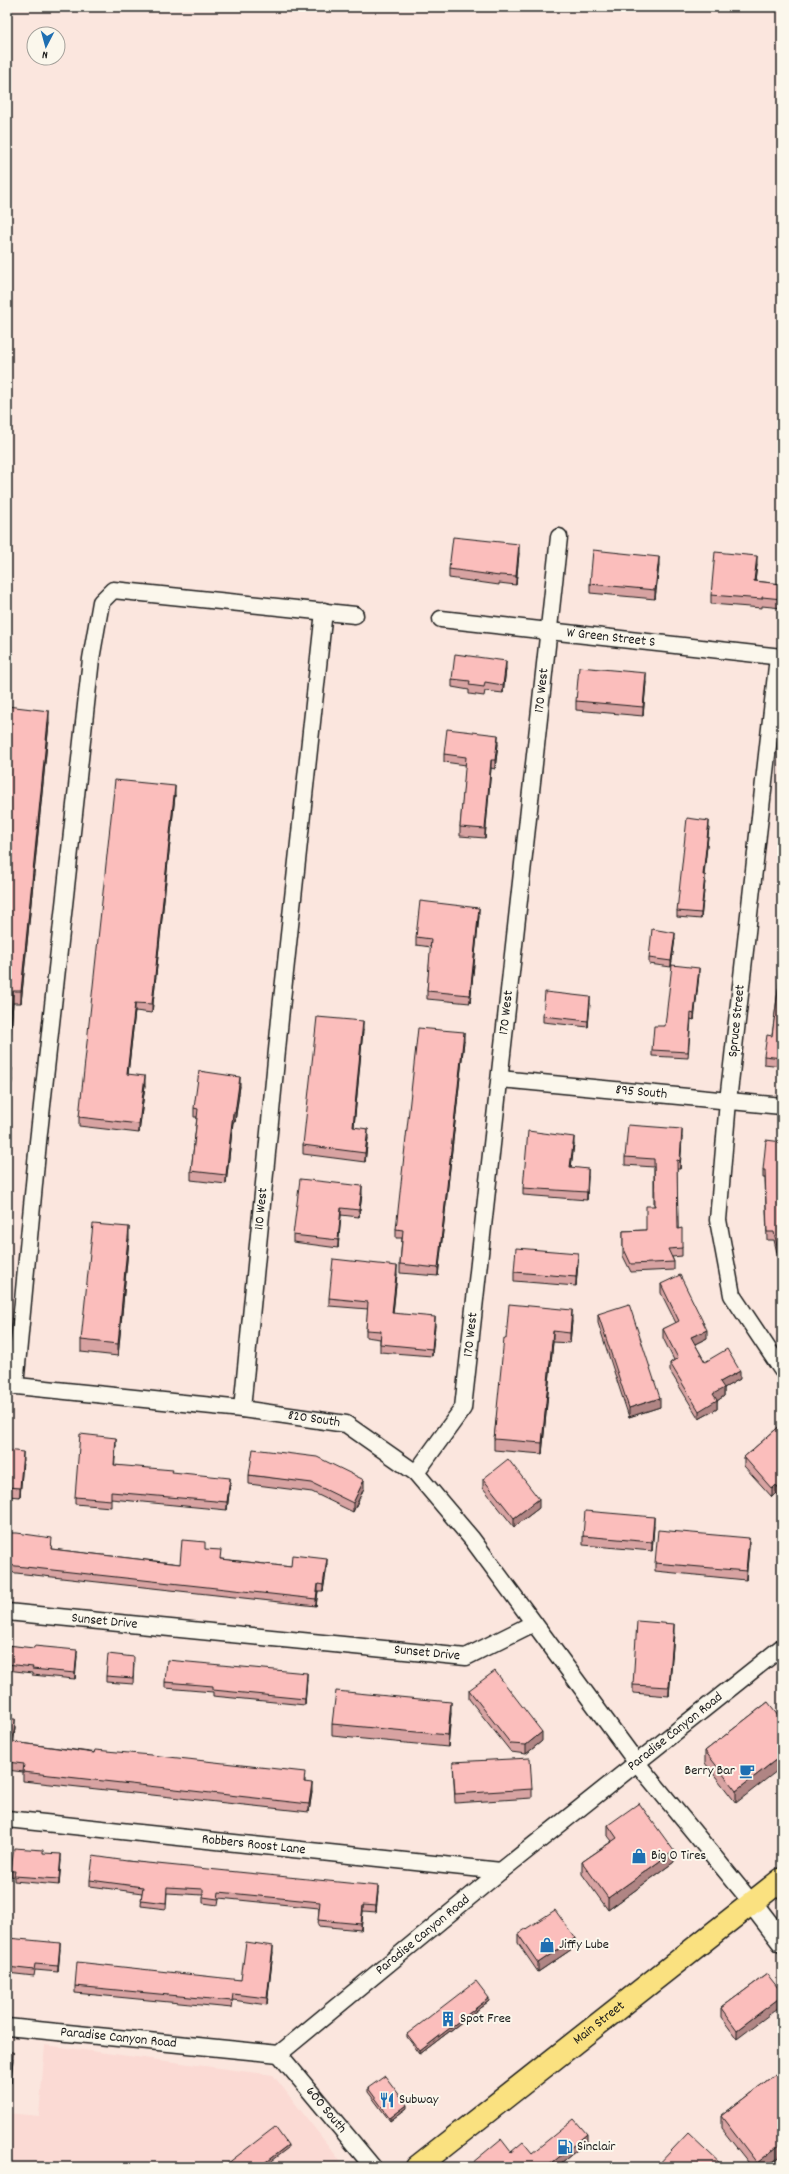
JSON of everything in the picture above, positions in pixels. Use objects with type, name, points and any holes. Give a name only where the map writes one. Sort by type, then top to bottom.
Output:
[{"type":"main road","name":"Main Street","points":[[417,2167],[782,1879]]},
{"type":"street","name":"170 West","points":[[416,1473],[463,1408],[501,1079],[559,537]]},
{"type":"street","points":[[11,1386],[90,675],[97,620],[101,602],[113,590],[355,615]]},
{"type":"street","name":"110 West","points":[[242,1409],[281,1009],[324,611]]},
{"type":"street","name":"W Green Street S","points":[[441,620],[780,657]]},
{"type":"street","name":"Spruce Street","points":[[780,657],[728,1100],[718,1220],[732,1295],[782,1370]]},
{"type":"street","name":"895 South","points":[[501,1079],[782,1106]]},
{"type":"street","name":"820 South","points":[[11,1386],[242,1409],[346,1424],[416,1473],[472,1539],[534,1623]]},
{"type":"street","name":"Sunset Drive","points":[[7,1612],[466,1657],[534,1623]]},
{"type":"street","points":[[534,1623],[637,1763],[752,1903],[782,1942]]},
{"type":"street","name":"Paradise Canyon Road","points":[[7,2027],[279,2054],[501,1871],[782,1647]]},
{"type":"street","name":"Robbers Roost Lane","points":[[7,1819],[501,1871]]},
{"type":"street","name":"600 South","points":[[279,2054],[373,2167]]},
{"type":"shaded area","points":[[45,2045],[273,2075],[345,2167],[7,2167],[7,2113],[39,2116]]},
{"type":"building","points":[[453,537],[519,544],[516,576],[499,576],[449,569]]},
{"type":"building","points":[[593,550],[659,557],[655,590],[590,584]]},
{"type":"building","points":[[715,552],[757,556],[754,581],[781,584],[782,571],[782,599],[711,595]]},
{"type":"building","points":[[455,654],[506,661],[503,685],[485,682],[484,687],[469,685],[470,681],[452,679]]},
{"type":"building","points":[[579,667],[646,673],[643,707],[576,701]]},
{"type":"building","points":[[7,706],[49,711],[21,991],[13,991],[9,1041],[7,1040]]},
{"type":"building","points":[[447,729],[498,735],[495,760],[491,760],[485,829],[460,827],[466,757],[444,754]]},
{"type":"building","points":[[115,780],[175,786],[152,1004],[135,1003],[127,1074],[145,1076],[139,1124],[79,1117]]},
{"type":"building","points":[[687,818],[709,821],[703,875],[705,875],[701,913],[677,911]]},
{"type":"building","points":[[420,901],[479,908],[470,995],[427,991],[431,939],[416,937]]},
{"type":"building","points":[[652,929],[675,933],[671,961],[649,958]]},
{"type":"building","points":[[782,961],[782,1058],[764,1056],[767,1035],[772,1036]]},
{"type":"building","points":[[672,965],[699,968],[694,1014],[691,1013],[688,1052],[652,1050],[654,1026],[665,1026]]},
{"type":"building","points":[[545,992],[590,997],[588,1021],[543,1016]]},
{"type":"building","points":[[317,1017],[363,1021],[353,1127],[368,1129],[365,1153],[303,1145]]},
{"type":"building","points":[[418,1028],[464,1032],[438,1268],[400,1264],[403,1230],[396,1229]]},
{"type":"building","points":[[7,1067],[12,1068],[8,1104],[7,1104]]},
{"type":"building","points":[[199,1071],[240,1077],[235,1113],[233,1113],[226,1175],[191,1171],[198,1109],[194,1108]]},
{"type":"building","points":[[628,1125],[682,1129],[680,1161],[677,1160],[678,1229],[682,1228],[682,1248],[668,1249],[674,1262],[631,1264],[623,1247],[623,1231],[646,1230],[646,1206],[655,1206],[654,1159],[625,1157]]},
{"type":"building","points":[[528,1131],[574,1137],[570,1167],[588,1169],[587,1192],[523,1188]]},
{"type":"building","points":[[766,1140],[782,1142],[782,1267],[774,1232],[767,1232],[765,1170],[763,1170]]},
{"type":"building","points":[[300,1179],[362,1186],[359,1210],[341,1208],[338,1240],[293,1235]]},
{"type":"building","points":[[93,1224],[129,1227],[118,1344],[81,1340]]},
{"type":"building","points":[[516,1248],[578,1253],[576,1277],[514,1272]]},
{"type":"building","points":[[333,1259],[397,1266],[392,1313],[435,1317],[432,1349],[380,1344],[381,1331],[366,1330],[368,1302],[329,1298]]},
{"type":"building","points":[[680,1275],[707,1330],[691,1337],[705,1362],[727,1349],[740,1371],[720,1382],[724,1388],[713,1394],[717,1400],[699,1411],[670,1363],[678,1358],[663,1329],[679,1321],[661,1284]]},
{"type":"building","points":[[509,1304],[572,1310],[570,1333],[553,1331],[542,1443],[494,1439],[504,1338],[506,1339]]},
{"type":"building","points":[[629,1304],[660,1398],[629,1408],[598,1314]]},
{"type":"building","points":[[782,1424],[782,1492],[776,1485],[772,1489],[744,1457]]},
{"type":"building","points":[[80,1434],[116,1438],[114,1465],[173,1470],[172,1472],[230,1478],[227,1502],[111,1492],[111,1500],[75,1497]]},
{"type":"building","points":[[253,1449],[317,1457],[364,1480],[353,1503],[312,1483],[249,1475]]},
{"type":"building","points":[[7,1450],[23,1452],[20,1488],[7,1487]]},
{"type":"building","points":[[508,1459],[539,1499],[514,1518],[483,1479]]},
{"type":"building","points":[[585,1511],[654,1517],[652,1542],[583,1536]]},
{"type":"building","points":[[658,1530],[749,1538],[746,1571],[655,1563]]},
{"type":"building","points":[[7,1533],[52,1538],[51,1549],[180,1564],[182,1540],[205,1542],[205,1549],[221,1550],[220,1559],[291,1567],[292,1555],[327,1559],[323,1585],[318,1584],[316,1599],[7,1565]]},
{"type":"building","points":[[637,1621],[674,1624],[669,1687],[633,1685]]},
{"type":"building","points":[[7,1645],[77,1650],[75,1673],[32,1669],[33,1667],[7,1664]]},
{"type":"building","points":[[108,1654],[134,1657],[133,1678],[106,1676]]},
{"type":"building","points":[[167,1660],[307,1673],[305,1699],[213,1690],[213,1686],[165,1682]]},
{"type":"building","points":[[495,1671],[542,1732],[526,1745],[511,1744],[469,1690]]},
{"type":"building","points":[[336,1691],[451,1702],[448,1735],[332,1724]]},
{"type":"building","points":[[768,1702],[782,1720],[782,1755],[736,1791],[705,1751]]},
{"type":"building","points":[[7,1719],[15,1719],[13,1742],[94,1753],[95,1750],[151,1755],[305,1772],[304,1782],[312,1783],[309,1804],[23,1772],[24,1764],[7,1762]]},
{"type":"building","points":[[530,1758],[532,1789],[455,1794],[453,1762]]},
{"type":"building","name":"Big O Tires","points":[[639,1803],[674,1851],[608,1898],[582,1862],[617,1838],[608,1825]]},
{"type":"building","points":[[14,1848],[43,1850],[43,1853],[61,1854],[59,1879],[14,1876],[15,1871],[11,1871]]},
{"type":"building","points":[[93,1856],[127,1861],[378,1886],[376,1906],[363,1905],[361,1924],[318,1920],[320,1902],[219,1892],[218,1899],[203,1897],[203,1889],[167,1887],[166,1903],[141,1900],[143,1887],[90,1880]]},
{"type":"building","name":"Jiffy Lube","points":[[555,1910],[575,1938],[538,1963],[518,1934]]},
{"type":"building","points":[[8,1938],[60,1943],[58,1966],[35,1964],[34,1970],[7,1967]]},
{"type":"building","points":[[246,1942],[273,1946],[267,1998],[233,1994],[232,2001],[75,1986],[77,1962],[241,1980]]},
{"type":"building","points":[[767,1974],[782,1993],[782,1996],[737,2030],[721,2008]]},
{"type":"building","name":"Spot Free","points":[[476,1981],[489,1998],[420,2051],[407,2034]]},
{"type":"building","points":[[7,2052],[13,2052],[11,2076],[7,2075]]},
{"type":"building","points":[[782,2069],[782,2143],[757,2163],[721,2116]]},
{"type":"building","name":"Subway","points":[[385,2076],[407,2105],[390,2118],[368,2088]]},
{"type":"building","points":[[574,2119],[587,2134],[547,2167],[476,2167],[472,2163],[501,2139],[511,2152],[523,2142],[532,2153]]},
{"type":"building","points":[[275,2127],[288,2145],[259,2167],[223,2167]]},
{"type":"building","points":[[688,2133],[724,2167],[656,2167]]},
{"type":"place","name":"Berry Bar","points":[[747,1771]]},
{"type":"place","name":"Big O Tires","points":[[639,1856]]},
{"type":"place","name":"Jiffy Lube","points":[[547,1945]]},
{"type":"place","name":"Spot Free","points":[[448,2019]]},
{"type":"place","name":"Subway","points":[[387,2100]]},
{"type":"place","name":"Sinclair","points":[[565,2147]]}]
